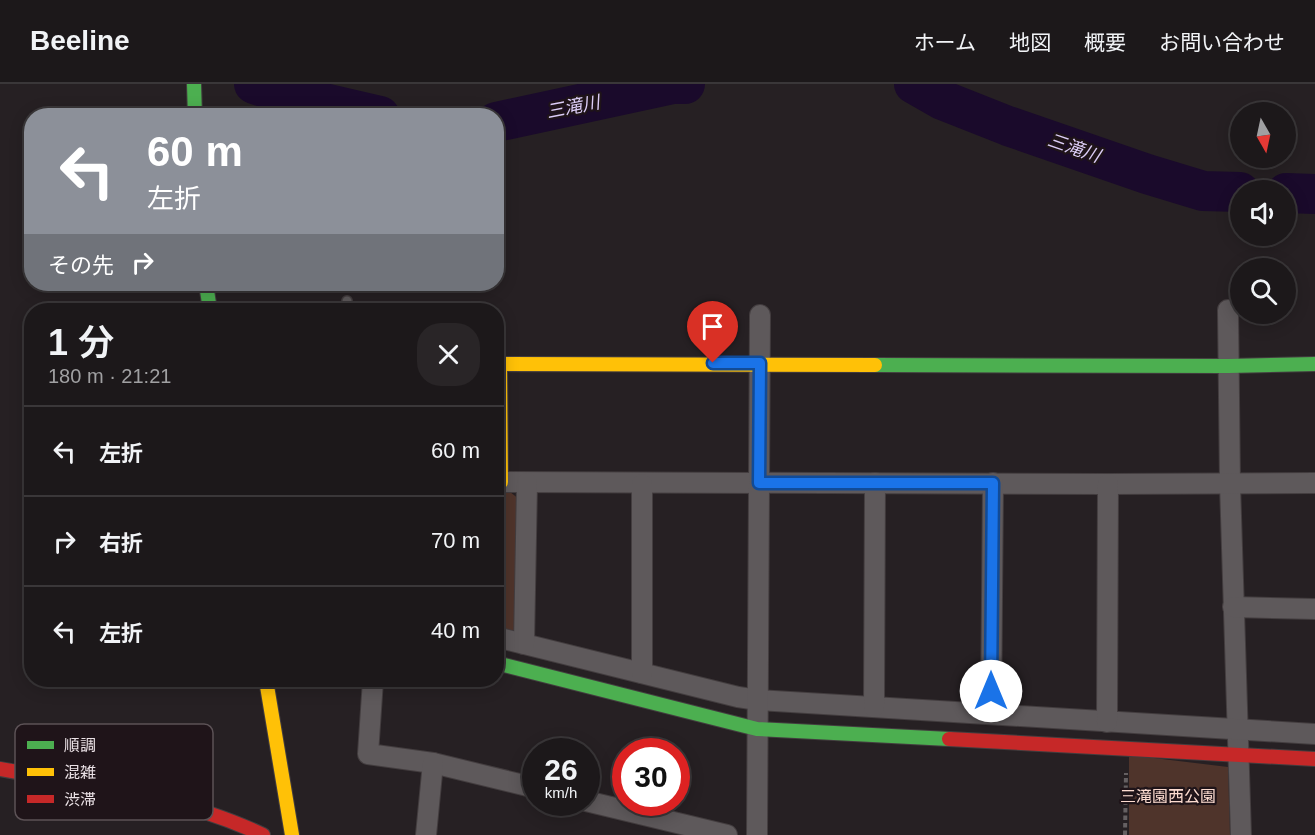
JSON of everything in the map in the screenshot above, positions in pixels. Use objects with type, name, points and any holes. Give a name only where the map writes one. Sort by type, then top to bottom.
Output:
[{"type":"street","points":[[194,84],[195,108]]},
{"type":"street","points":[[1227,310],[1233,607],[1241,835]]},
{"type":"street","points":[[757,835],[760,315]]},
{"type":"street","points":[[504,364],[1228,366],[1315,364]]},
{"type":"street","points":[[504,482],[1315,483]]},
{"type":"street","points":[[524,644],[527,483]]},
{"type":"street","points":[[642,483],[642,672]]},
{"type":"street","points":[[874,707],[875,483]]},
{"type":"street","points":[[991,714],[993,483]]},
{"type":"street","points":[[1107,722],[1108,484]]},
{"type":"street","points":[[1233,607],[1315,609]]},
{"type":"street","points":[[504,639],[758,700],[1315,734]]},
{"type":"street","points":[[504,665],[757,729],[1315,759]]},
{"type":"street","points":[[267,687],[292,835]]},
{"type":"street","points":[[373,687],[368,754],[433,763],[522,785]]},
{"type":"street","points":[[426,835],[433,763]]},
{"type":"street","points":[[0,769],[15,772]]},
{"type":"street","points":[[600,804],[727,835]]},
{"type":"street","points":[[213,816],[248,827],[263,835]]},
{"type":"path","points":[[1125,835],[1126,748]]},
{"type":"green space","points":[[504,492],[510,492],[519,499],[517,629],[510,632],[504,631]]},
{"type":"green space","name":"三滝園西公園","points":[[1129,755],[1228,767],[1230,835],[1129,835]]},
{"type":"waterway","name":"三滝川","points":[[254,84],[281,93],[346,108]]},
{"type":"waterway","name":"三滝川","points":[[504,120],[673,84],[685,84]]},
{"type":"waterway","name":"三滝川","points":[[914,84],[942,100],[1008,126],[1147,174],[1203,191],[1230,192]]},
{"type":"waterway","name":"三滝川","points":[[1296,193],[1315,194]]},
{"type":"traffic: fast","points":[[194,84],[195,108]]},
{"type":"traffic: fast","points":[[207,291],[209,303]]},
{"type":"traffic: fast","points":[[875,365],[1228,366],[1315,364]]},
{"type":"traffic: fast","points":[[504,665],[757,729],[949,739]]},
{"type":"traffic: slow","points":[[504,364],[875,365]]},
{"type":"traffic: slow","points":[[267,687],[292,835]]},
{"type":"traffic: jam","points":[[949,739],[1315,759]]},
{"type":"traffic: jam","points":[[0,769],[15,772]]},
{"type":"traffic: jam","points":[[213,815],[263,835]]},
{"type":"route","points":[[713,363],[760,363],[759,483],[993,483],[991,691]]}]
